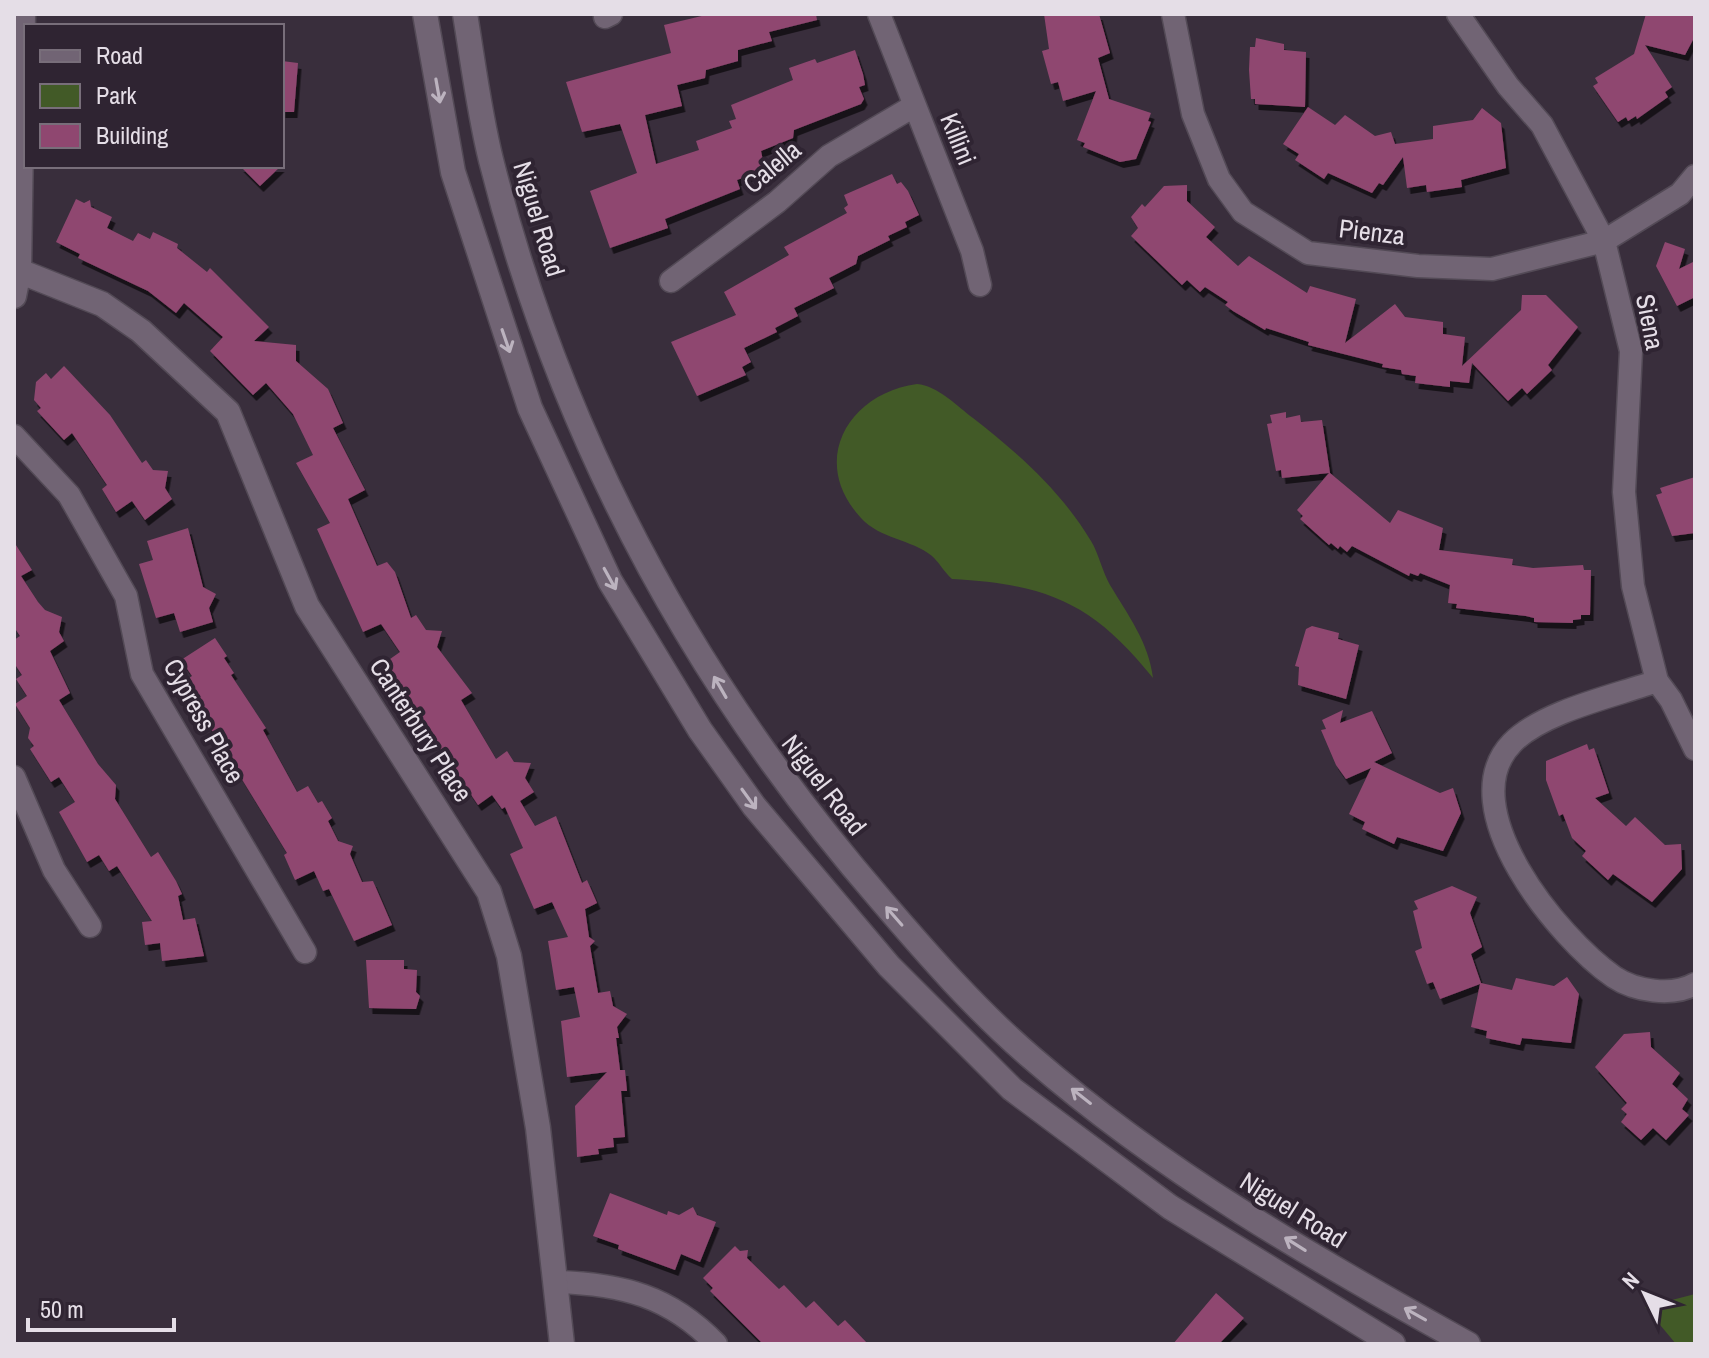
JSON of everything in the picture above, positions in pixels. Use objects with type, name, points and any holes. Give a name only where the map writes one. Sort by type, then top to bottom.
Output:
[{"type":"main road","points":[[425,14],[453,172],[530,408],[610,581],[700,730],[754,806],[880,956],[1012,1089],[1170,1207],[1393,1344]]},
{"type":"main road","name":"Niguel Road","points":[[465,14],[490,159],[567,395],[644,563],[746,729],[792,793],[927,953],[1031,1057],[1184,1175],[1361,1285],[1468,1344]]},
{"type":"main road","points":[[14,296],[19,271],[24,67]]},
{"type":"main road","name":"Canterbury Place","points":[[19,271],[102,304],[141,331],[228,412],[307,606],[489,892],[509,956],[538,1128],[562,1344]]},
{"type":"main road","points":[[1345,1317],[1361,1285]]},
{"type":"street","name":"Killini","points":[[879,14],[972,251],[980,285]]},
{"type":"street","name":"Pienza","points":[[1173,14],[1193,114],[1219,179],[1243,212],[1308,253],[1418,266],[1492,269],[1604,241],[1680,194],[1695,176]]},
{"type":"street","name":"Siena","points":[[1458,14],[1508,86],[1542,125],[1604,241],[1631,351],[1624,492],[1633,586],[1657,681],[1671,700],[1695,749]]},
{"type":"street","name":"Calella","points":[[671,281],[777,202],[829,156],[914,106]]},
{"type":"street","name":"Cypress Place","points":[[14,436],[69,495],[126,596],[142,674],[305,952]]},
{"type":"street","points":[[1657,681],[1541,722],[1514,741],[1497,761],[1492,784],[1496,823],[1516,866],[1567,932],[1615,978],[1657,993],[1695,984]]},
{"type":"street","points":[[14,777],[54,870],[90,926]]},
{"type":"street","points":[[557,1282],[597,1283],[643,1292],[698,1325],[716,1344]]},
{"type":"green space","points":[[917,384],[940,392],[990,431],[1038,474],[1066,506],[1091,541],[1107,580],[1137,630],[1153,678],[1110,632],[1066,602],[1015,586],[952,579],[924,550],[877,530],[861,518],[845,496],[838,474],[837,453],[844,433],[855,415],[872,401],[893,390]]},
{"type":"green space","points":[[1695,1294],[1695,1344],[1676,1344],[1645,1307]]},
{"type":"building","points":[[710,14],[816,14],[817,20],[769,32],[772,41],[738,50],[738,61],[706,70],[705,78],[677,85],[682,106],[645,115],[656,164],[699,150],[696,141],[732,128],[729,121],[736,119],[731,105],[793,80],[789,68],[815,59],[817,63],[855,50],[863,74],[865,85],[859,87],[864,99],[861,104],[794,130],[793,138],[761,151],[765,170],[737,180],[740,189],[665,219],[668,228],[610,248],[590,191],[637,173],[620,124],[582,132],[566,82],[671,53],[664,25]]},
{"type":"building","points":[[1044,14],[1099,14],[1110,53],[1098,58],[1109,99],[1151,113],[1148,121],[1151,122],[1136,159],[1120,162],[1083,147],[1085,143],[1077,140],[1096,91],[1063,101],[1058,82],[1051,84],[1042,51],[1049,49]]},
{"type":"building","points":[[1646,14],[1695,14],[1695,36],[1685,55],[1645,45],[1672,87],[1665,92],[1668,97],[1637,119],[1636,116],[1628,121],[1626,117],[1618,122],[1593,86],[1598,83],[1595,78],[1634,54]]},
{"type":"building","points":[[1256,38],[1284,44],[1284,50],[1306,52],[1305,107],[1255,104],[1255,99],[1251,99],[1250,47],[1255,47]]},
{"type":"building","points":[[284,61],[298,63],[294,112],[284,112]]},
{"type":"building","points":[[1308,107],[1335,125],[1345,115],[1375,136],[1391,132],[1395,144],[1433,139],[1433,126],[1473,120],[1482,108],[1501,123],[1506,168],[1461,180],[1462,187],[1427,192],[1426,185],[1407,188],[1403,157],[1383,185],[1379,183],[1372,193],[1328,173],[1324,179],[1295,160],[1299,154],[1283,144]]},
{"type":"building","points":[[242,168],[279,168],[260,186]]},
{"type":"building","points":[[892,174],[897,184],[901,182],[908,191],[919,215],[905,222],[907,227],[888,236],[890,240],[858,256],[856,264],[829,278],[834,288],[794,308],[798,316],[775,328],[777,332],[744,348],[751,362],[742,367],[746,375],[697,396],[671,342],[736,315],[724,292],[789,255],[784,247],[847,213],[844,195]]},
{"type":"building","points":[[1187,185],[1187,201],[1215,227],[1206,237],[1238,266],[1249,256],[1307,293],[1310,286],[1356,299],[1345,343],[1395,304],[1405,317],[1443,322],[1443,334],[1465,337],[1462,366],[1521,310],[1522,295],[1546,295],[1578,327],[1548,365],[1552,370],[1527,394],[1522,388],[1508,401],[1472,363],[1469,383],[1450,381],[1450,387],[1415,383],[1416,376],[1402,374],[1401,370],[1382,367],[1383,364],[1308,345],[1309,342],[1265,330],[1233,311],[1225,305],[1228,302],[1205,287],[1200,292],[1187,280],[1182,285],[1131,236],[1138,228],[1131,217],[1142,204],[1145,207],[1164,186]]},
{"type":"building","points":[[76,199],[84,203],[90,200],[91,207],[112,217],[107,228],[133,241],[138,233],[150,239],[153,232],[178,244],[177,248],[207,272],[210,268],[269,327],[254,341],[296,345],[296,361],[328,389],[343,423],[333,428],[365,490],[348,499],[377,566],[387,562],[395,572],[411,618],[416,615],[426,630],[442,631],[437,647],[472,693],[461,700],[496,759],[507,751],[514,762],[531,763],[525,778],[534,792],[520,801],[535,826],[556,816],[582,883],[587,880],[597,903],[585,909],[589,937],[595,941],[590,946],[598,993],[610,991],[613,1006],[627,1014],[617,1027],[619,1038],[616,1038],[620,1070],[625,1070],[627,1091],[621,1091],[625,1137],[613,1138],[614,1147],[598,1149],[599,1154],[577,1157],[575,1106],[607,1072],[567,1077],[561,1021],[580,1017],[574,987],[556,990],[548,941],[568,937],[552,902],[534,909],[510,854],[523,848],[505,807],[502,809],[492,795],[478,805],[383,664],[400,652],[381,624],[363,632],[317,529],[330,523],[296,463],[313,455],[293,414],[266,383],[253,395],[210,351],[223,337],[184,303],[176,313],[148,291],[78,258],[80,254],[56,242]]},
{"type":"building","points":[[1665,242],[1685,249],[1679,269],[1695,261],[1695,297],[1677,306],[1656,266]]},
{"type":"building","points":[[64,366],[110,415],[142,463],[146,460],[153,470],[168,471],[165,488],[172,499],[145,520],[132,501],[116,512],[102,489],[107,485],[72,433],[64,440],[37,411],[41,408],[34,400],[36,382],[46,373],[51,379]]},
{"type":"building","points":[[1286,412],[1286,418],[1300,415],[1301,422],[1322,420],[1330,473],[1390,523],[1398,510],[1443,528],[1439,550],[1513,559],[1512,565],[1533,568],[1583,565],[1584,570],[1591,570],[1590,615],[1581,615],[1581,619],[1573,620],[1573,623],[1534,622],[1534,618],[1526,616],[1456,608],[1457,604],[1448,603],[1450,585],[1420,573],[1418,576],[1410,573],[1409,576],[1352,546],[1347,552],[1340,546],[1338,549],[1331,543],[1329,545],[1300,519],[1303,516],[1297,510],[1329,473],[1282,478],[1281,470],[1276,471],[1267,424],[1272,423],[1270,415]]},
{"type":"building","points":[[1695,477],[1695,533],[1672,536],[1656,495],[1662,493],[1660,488]]},
{"type":"building","points":[[188,528],[203,587],[216,594],[209,608],[213,622],[180,632],[174,613],[156,618],[139,564],[153,560],[147,541]]},
{"type":"building","points":[[14,542],[32,570],[21,576],[45,610],[62,617],[59,632],[64,641],[50,651],[70,693],[59,700],[98,764],[116,785],[115,799],[151,857],[158,852],[176,881],[182,894],[178,896],[183,920],[195,918],[204,956],[162,961],[160,943],[145,945],[142,922],[152,921],[117,866],[109,871],[99,855],[87,862],[59,812],[75,802],[59,777],[51,782],[30,749],[34,746],[28,738],[30,728],[15,704],[27,696],[16,679],[22,675],[14,663],[14,640],[20,636],[14,627]]},
{"type":"building","points":[[1312,626],[1339,633],[1338,639],[1359,645],[1346,699],[1298,685],[1299,667],[1295,666],[1306,629]]},
{"type":"building","points":[[215,638],[227,656],[224,658],[234,673],[231,675],[266,728],[263,730],[297,792],[308,786],[318,803],[322,801],[332,818],[328,821],[338,841],[353,846],[350,854],[362,882],[373,881],[392,925],[354,941],[329,889],[323,891],[314,871],[295,880],[284,855],[287,853],[232,763],[235,761],[178,686],[192,676],[181,660]]},
{"type":"building","points":[[1343,710],[1340,723],[1372,711],[1392,753],[1374,762],[1440,793],[1453,788],[1461,813],[1443,851],[1397,837],[1394,844],[1362,829],[1365,822],[1349,814],[1371,768],[1346,779],[1336,765],[1321,730],[1326,729],[1322,720]]},
{"type":"building","points":[[1587,744],[1589,750],[1594,748],[1609,793],[1595,798],[1626,826],[1635,817],[1665,845],[1681,844],[1682,869],[1652,902],[1613,874],[1608,880],[1582,856],[1586,851],[1572,838],[1563,814],[1559,816],[1546,780],[1546,761]]},
{"type":"building","points":[[1452,886],[1477,897],[1470,913],[1482,947],[1471,954],[1481,983],[1512,990],[1516,978],[1554,986],[1567,977],[1579,994],[1571,1043],[1522,1038],[1520,1045],[1486,1038],[1487,1031],[1471,1027],[1480,984],[1440,999],[1433,982],[1427,984],[1415,951],[1422,948],[1413,911],[1418,909],[1414,901]]},
{"type":"building","points":[[366,960],[404,960],[404,969],[417,970],[416,992],[420,996],[416,1009],[369,1008]]},
{"type":"building","points":[[1650,1032],[1651,1047],[1680,1073],[1672,1084],[1688,1099],[1682,1109],[1689,1115],[1666,1140],[1653,1128],[1641,1140],[1621,1122],[1627,1114],[1621,1109],[1627,1103],[1595,1067],[1624,1034]]},
{"type":"building","points":[[610,1193],[667,1215],[668,1211],[679,1215],[693,1207],[697,1215],[716,1222],[700,1262],[681,1254],[675,1270],[618,1249],[619,1245],[593,1236]]},
{"type":"building","points":[[735,1246],[740,1251],[748,1250],[747,1258],[779,1289],[784,1285],[806,1308],[814,1301],[838,1326],[845,1320],[868,1344],[763,1344],[710,1291],[713,1288],[703,1278]]},
{"type":"building","points":[[1216,1293],[1244,1318],[1219,1344],[1173,1344]]}]
